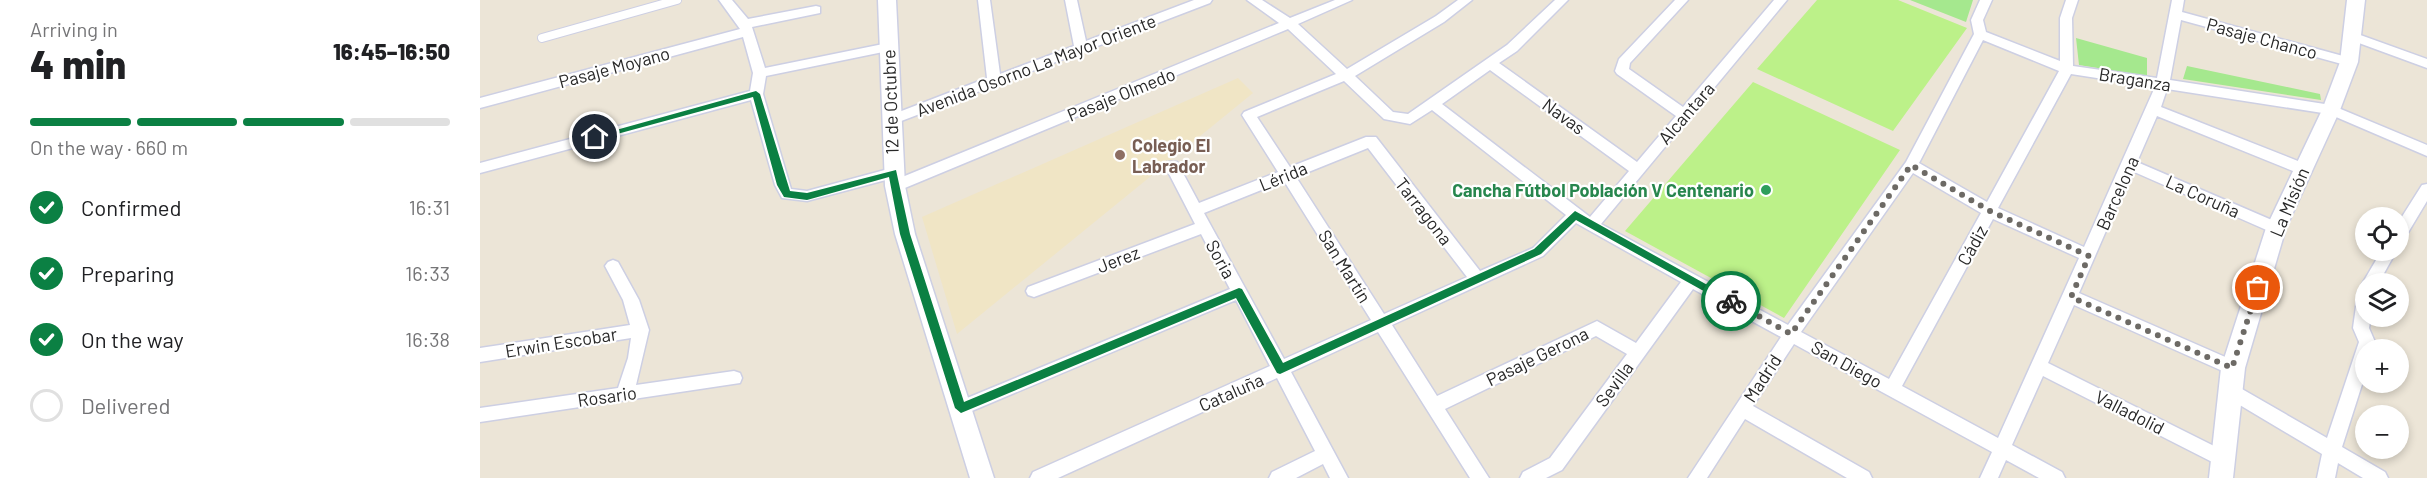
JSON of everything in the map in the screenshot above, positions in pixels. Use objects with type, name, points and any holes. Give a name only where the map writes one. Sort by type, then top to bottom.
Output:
[{"type":"street","points":[[480,168],[756,94],[760,73],[747,28],[725,0]]},
{"type":"street","name":"12 de Octubre","points":[[887,0],[894,179],[905,234],[982,478]]},
{"type":"street","points":[[984,0],[994,81]]},
{"type":"street","points":[[1071,0],[1081,49]]},
{"type":"street","name":"Avenida Osorno La Mayor Oriente","points":[[891,120],[1081,49],[1185,5],[1206,0]]},
{"type":"street","points":[[1253,0],[1291,25],[1389,116],[1410,119],[1491,64],[1531,32],[1562,0]]},
{"type":"street","name":"Pasaje Olmedo","points":[[756,94],[782,185],[787,194],[807,196],[894,179],[1291,25],[1346,0]]},
{"type":"street","points":[[1347,75],[1440,19],[1466,0]]},
{"type":"street","points":[[1682,0],[1624,62],[1622,70],[1685,115]]},
{"type":"street","name":"Alcantara","points":[[1591,226],[1781,0]]},
{"type":"street","points":[[1980,34],[1977,20],[1986,0]]},
{"type":"street","points":[[2067,69],[2066,18],[2072,0]]},
{"type":"street","name":"Barcelona","points":[[1989,478],[2071,297],[2163,84],[2178,0]]},
{"type":"street","name":"La Misión","points":[[2222,469],[2231,379],[2276,228],[2331,110],[2349,62],[2356,0]]},
{"type":"street","name":"Pasaje Moyano","points":[[480,103],[816,10]]},
{"type":"street","name":"Pasaje Chanco","points":[[2175,14],[2349,62]]},
{"type":"street","name":"Braganza","points":[[1980,34],[2067,69],[2331,110],[2427,151]]},
{"type":"street","name":"Madrid","points":[[1697,478],[1791,334],[1911,165],[1980,34]]},
{"type":"street","points":[[2352,36],[2427,64]]},
{"type":"street","points":[[760,73],[888,47]]},
{"type":"street","name":"Navas","points":[[1491,64],[1637,169]]},
{"type":"street","name":"Cádiz","points":[[1892,389],[2067,69]]},
{"type":"street","name":"San Martín","points":[[1347,75],[1249,115],[1480,478]]},
{"type":"street","name":"San Diego","points":[[1433,104],[1591,226],[2056,478]]},
{"type":"street","points":[[2153,109],[2302,169]]},
{"type":"street","name":"Lérida","points":[[1194,211],[1371,141]]},
{"type":"street","name":"Tarragona","points":[[1371,141],[1478,280]]},
{"type":"street","name":"La Coruña","points":[[2129,164],[2276,228]]},
{"type":"street","points":[[1911,165],[1990,211],[2089,256]]},
{"type":"street","name":"Soria","points":[[1172,166],[1194,211],[1339,478]]},
{"type":"street","points":[[2409,219],[2427,189]]},
{"type":"street","name":"Cataluña","points":[[1039,478],[1538,252],[1575,215]]},
{"type":"street","name":"Jerez","points":[[1034,291],[1203,227]]},
{"type":"street","points":[[613,266],[629,291],[641,330],[637,362],[624,394]]},
{"type":"street","name":"Sevilla","points":[[1529,478],[1556,464],[1691,280]]},
{"type":"street","points":[[961,408],[1239,292]]},
{"type":"street","points":[[2071,297],[2231,379],[2332,450],[2379,478]]},
{"type":"street","points":[[2326,478],[2332,450],[2367,342],[2361,327]]},
{"type":"street","name":"Pasaje Gerona","points":[[1434,406],[1597,328],[1638,352]]},
{"type":"street","name":"Erwin Escobar","points":[[480,354],[641,330]]},
{"type":"street","name":"Valladolid","points":[[2038,366],[2222,469]]},
{"type":"street","name":"Rosario","points":[[480,414],[734,378]]},
{"type":"street","points":[[1742,408],[1854,476]]},
{"type":"street","points":[[1278,478],[1326,454]]},
{"type":"lane","points":[[542,38],[677,0]]},
{"type":"shaded area","name":"Colegio El Labrador","points":[[1238,78],[1253,93],[957,334],[922,217]]},
{"type":"green space","points":[[1817,0],[1898,0],[1967,28],[1893,131],[1757,69]]},
{"type":"green space","points":[[1910,0],[1973,0],[1966,22]]},
{"type":"green space","points":[[2076,38],[2147,58],[2147,76],[2079,65]]},
{"type":"green space","points":[[2187,66],[2320,94],[2321,100],[2183,79]]},
{"type":"green space","name":"Cancha Fútbol Población V Centenario","points":[[1753,82],[1900,150],[1784,318],[1625,231]]},
{"type":"way so far","points":[[1731,301],[1791,334],[1911,165],[1990,211],[2089,256],[2071,297],[2232,368],[2258,288]]},
{"type":"place","name":"Colegio El Labrador","points":[[1120,155]]},
{"type":"place","name":"Cancha Fútbol Población V Centenario","points":[[1766,190]]},
{"type":"route","points":[[595,137],[756,94],[782,185],[787,194],[807,196],[892,173],[905,234],[961,408],[1239,292],[1280,369],[1538,252],[1575,215],[1591,226],[1731,301]]}]
